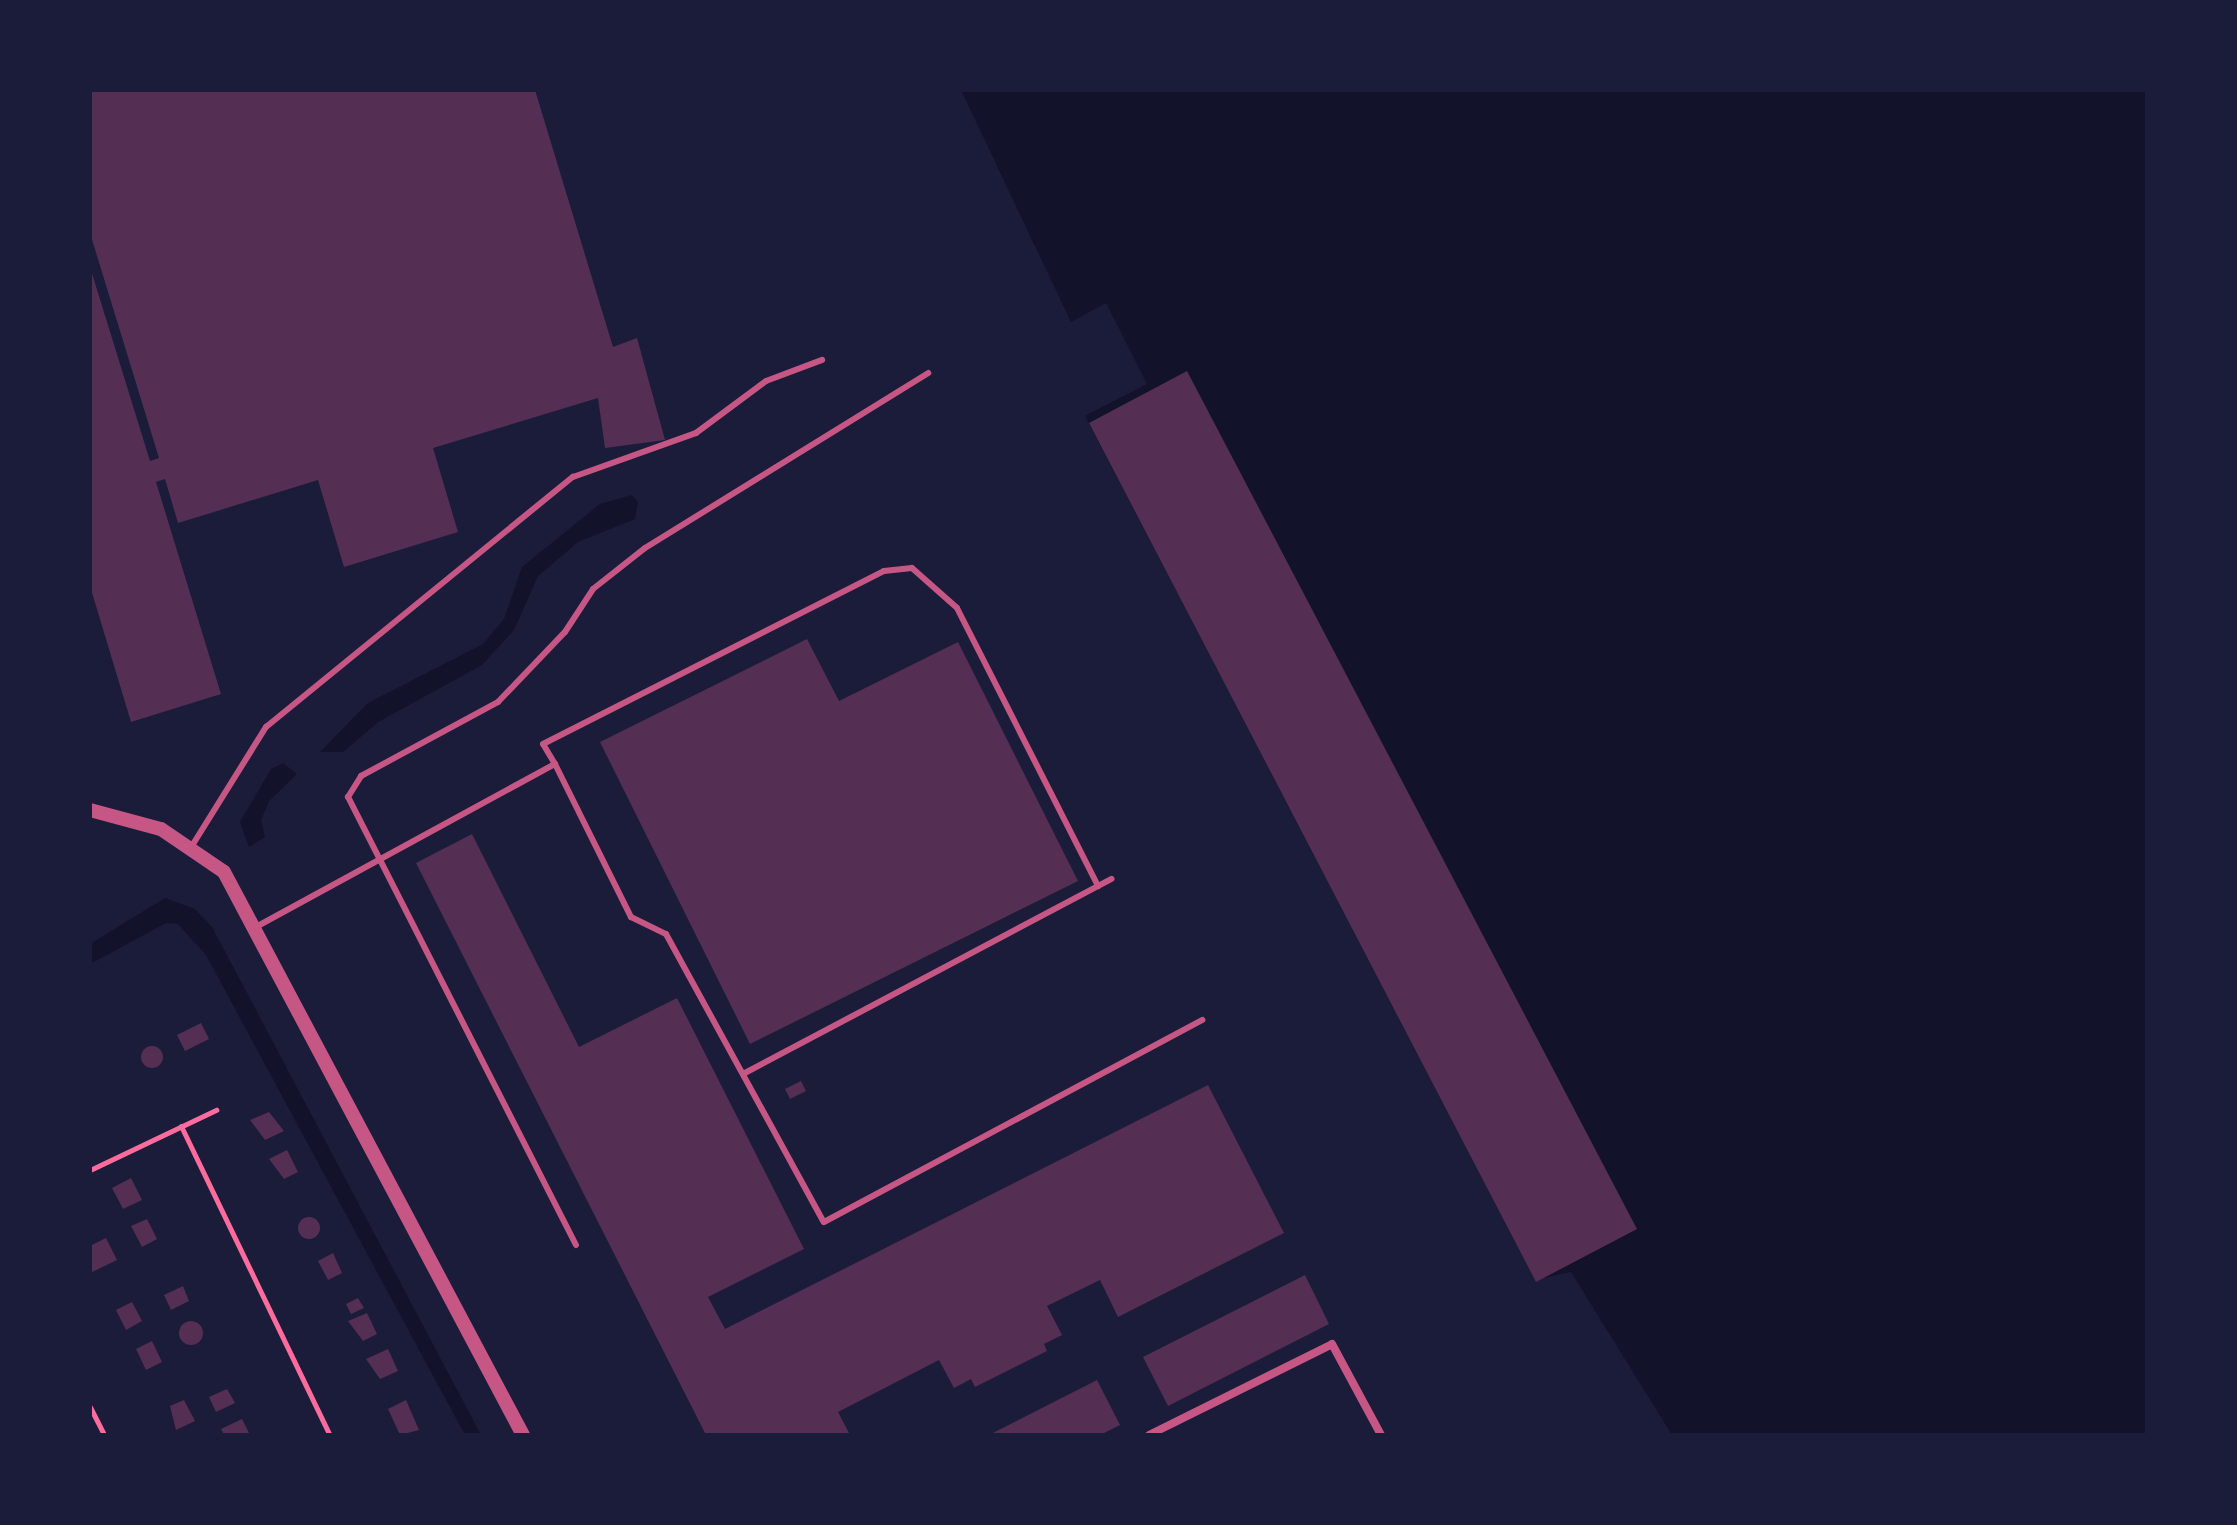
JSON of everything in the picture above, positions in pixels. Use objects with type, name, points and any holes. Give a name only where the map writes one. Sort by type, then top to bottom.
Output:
[{"type":"street","points":[[90,810],[161,829],[224,872],[523,1435]]},
{"type":"street","points":[[1149,1435],[1332,1344],[1381,1435]]},
{"type":"lane","points":[[190,849],[266,727],[573,477],[696,433],[766,381],[822,360]]},
{"type":"lane","points":[[576,1245],[348,797],[361,776],[498,702],[565,632],[593,589],[645,548],[928,373]]},
{"type":"lane","points":[[1098,886],[957,608],[912,568],[884,571],[543,744],[631,917],[666,934],[824,1222],[1203,1020]]},
{"type":"lane","points":[[254,928],[555,764]]},
{"type":"lane","points":[[743,1074],[1112,879]]},
{"type":"path","points":[[90,1170],[216,1110]]},
{"type":"path","points":[[181,1126],[330,1435]]},
{"type":"path","points":[[90,1407],[104,1435]]},
{"type":"shaded area","points":[[961,90],[2147,90],[2147,1435],[1672,1435],[1571,1272],[1535,1280],[1085,416],[1147,384],[1106,303],[1071,322]]},
{"type":"shaded area","points":[[632,495],[638,502],[635,519],[578,542],[538,576],[514,630],[482,665],[378,722],[343,752],[320,752],[368,703],[483,644],[504,619],[522,567],[600,504]]},
{"type":"shaded area","points":[[283,763],[297,774],[269,801],[261,820],[265,837],[249,847],[240,822],[271,769]]},
{"type":"shaded area","points":[[165,898],[195,909],[212,927],[481,1435],[465,1435],[206,955],[178,924],[166,923],[90,964],[90,944]]},
{"type":"building","points":[[90,90],[535,90],[613,347],[637,338],[665,440],[605,448],[598,398],[433,448],[458,532],[344,567],[318,480],[178,523],[165,479],[156,482],[221,694],[131,722],[90,586],[90,267],[150,461],[159,458],[90,233]]},
{"type":"building","points":[[1187,371],[1637,1229],[1536,1282],[1089,423]]},
{"type":"building","points":[[807,639],[839,701],[958,642],[1078,881],[750,1044],[600,742]]},
{"type":"building","points":[[472,834],[579,1047],[677,998],[804,1249],[708,1297],[725,1329],[1208,1085],[1284,1233],[1118,1317],[1100,1280],[1047,1306],[1062,1335],[1044,1344],[1047,1351],[975,1387],[971,1379],[954,1388],[939,1360],[838,1412],[850,1435],[706,1435],[416,863]]},
{"type":"building","points":[[201,1023],[209,1039],[185,1051],[177,1035]]},
{"type":"building","points":[[148,1046],[156,1046],[163,1057],[156,1068],[148,1068],[141,1061],[141,1053]]},
{"type":"building","points":[[801,1081],[806,1091],[790,1099],[785,1089]]},
{"type":"building","points":[[269,1112],[284,1131],[265,1140],[250,1120]]},
{"type":"building","points":[[287,1150],[298,1172],[284,1179],[269,1159]]},
{"type":"building","points":[[131,1178],[142,1200],[123,1209],[112,1188]]},
{"type":"building","points":[[309,1217],[317,1220],[320,1228],[317,1236],[309,1239],[301,1236],[298,1228],[301,1220]]},
{"type":"building","points":[[147,1219],[157,1239],[142,1247],[131,1226]]},
{"type":"building","points":[[106,1238],[117,1260],[90,1273],[90,1246]]},
{"type":"building","points":[[333,1253],[342,1273],[328,1280],[318,1261]]},
{"type":"building","points":[[1305,1275],[1329,1324],[1168,1406],[1143,1357]]},
{"type":"building","points":[[183,1286],[189,1301],[171,1310],[164,1295]]},
{"type":"building","points":[[358,1298],[364,1308],[351,1314],[346,1304]]},
{"type":"building","points":[[132,1302],[142,1321],[126,1330],[116,1310]]},
{"type":"building","points":[[367,1313],[377,1334],[363,1341],[348,1321]]},
{"type":"building","points":[[191,1321],[200,1324],[203,1333],[200,1342],[191,1345],[182,1342],[179,1333],[182,1324]]},
{"type":"building","points":[[152,1341],[162,1362],[146,1370],[136,1349]]},
{"type":"building","points":[[388,1349],[398,1371],[380,1379],[366,1359]]},
{"type":"building","points":[[1097,1380],[1120,1425],[1100,1435],[989,1435]]},
{"type":"building","points":[[227,1389],[235,1403],[216,1412],[209,1397]]},
{"type":"building","points":[[184,1400],[195,1421],[176,1430],[170,1406]]},
{"type":"building","points":[[406,1400],[419,1430],[400,1435],[388,1409]]},
{"type":"building","points":[[242,1419],[250,1435],[224,1435],[221,1429]]}]
